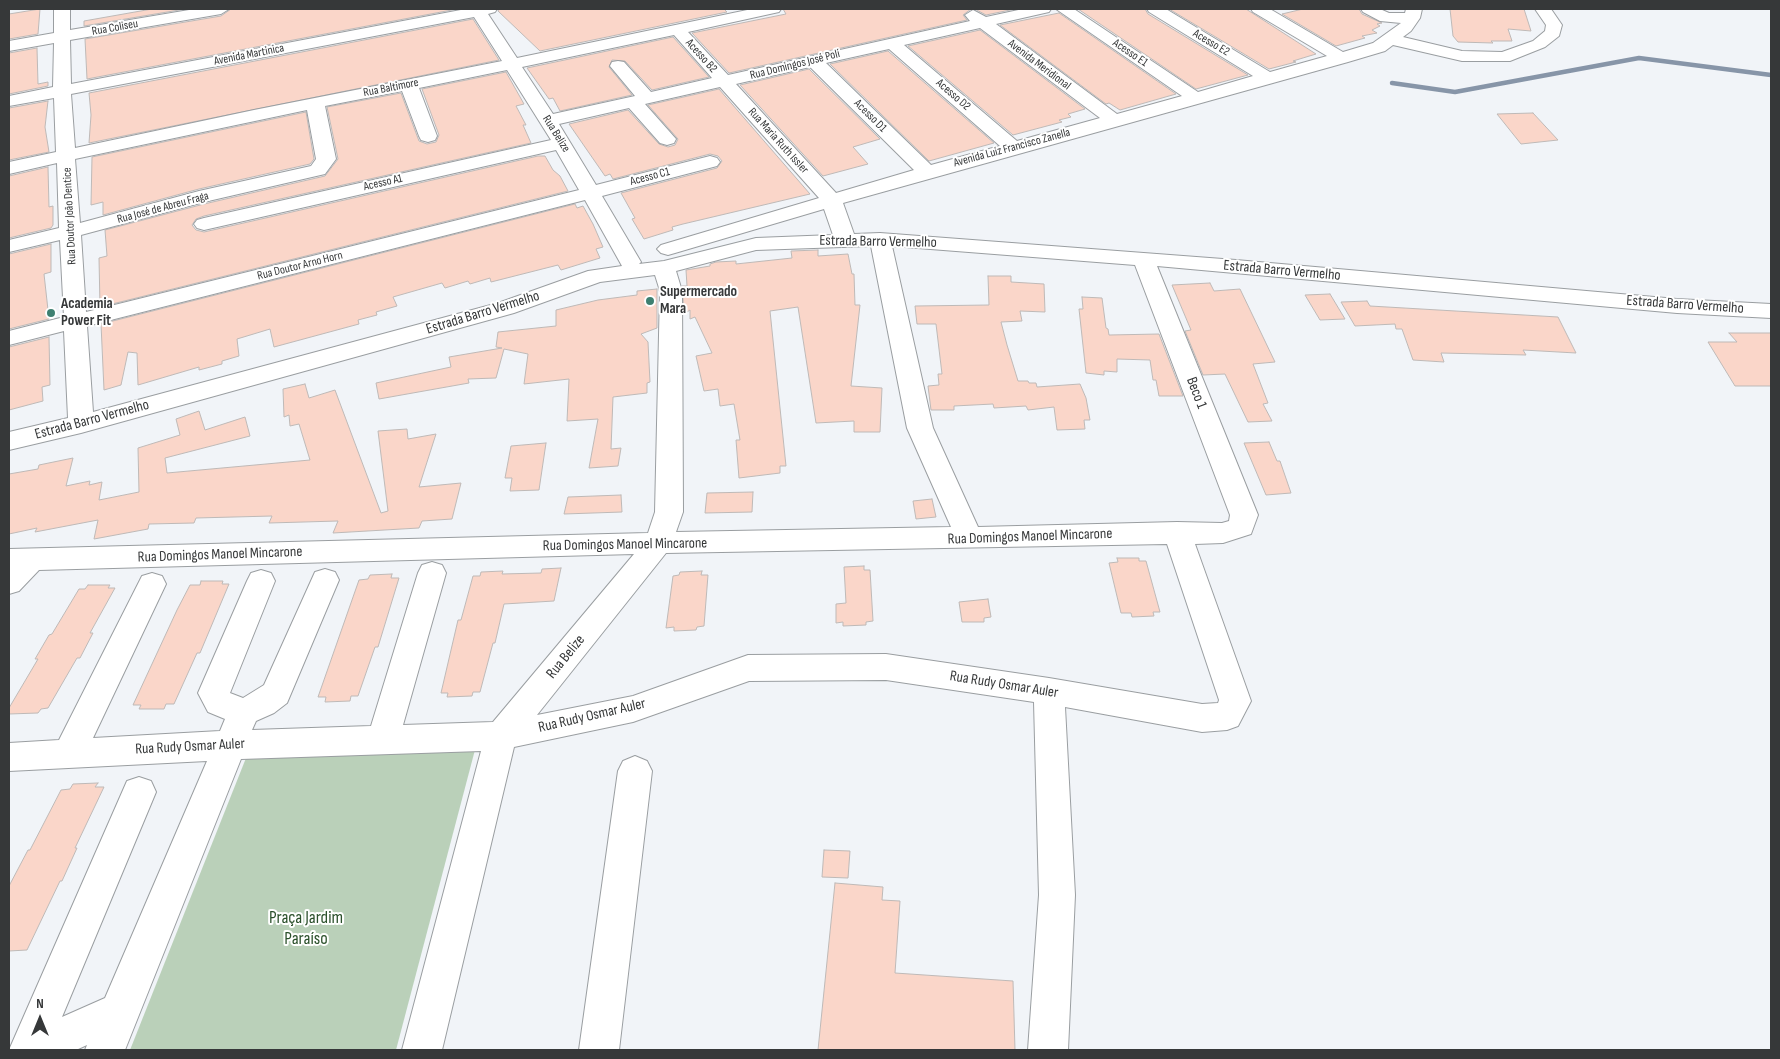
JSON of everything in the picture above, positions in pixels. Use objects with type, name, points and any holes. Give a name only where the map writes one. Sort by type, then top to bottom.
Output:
[{"type":"street","name":"Rua Doutor João Dentice","points":[[62,9],[62,91],[81,424]]},
{"type":"street","name":"Rua Coliseu","points":[[9,46],[221,9]]},
{"type":"street","name":"Rua Belize","points":[[481,9],[562,143],[630,262]]},
{"type":"street","name":"Avenida Martinica","points":[[9,101],[481,9]]},
{"type":"street","name":"Rua Baltimore","points":[[9,168],[773,9]]},
{"type":"street","name":"Avenida Meridional","points":[[965,9],[1114,120]]},
{"type":"street","name":"Rua Domingos José Poli","points":[[547,121],[1043,9]]},
{"type":"street","name":"Acesso E1","points":[[1064,9],[1196,98]]},
{"type":"street","name":"Acesso E2","points":[[1154,9],[1268,78]]},
{"type":"street","points":[[1258,9],[1342,58]]},
{"type":"street","points":[[1369,9],[1386,18],[1413,13]]},
{"type":"street","points":[[1390,39],[1462,56],[1504,57],[1539,44],[1553,33],[1554,25],[1543,9]]},
{"type":"street","name":"Avenida Luiz Francisco Zanella","points":[[596,276],[678,245],[801,208],[1379,47],[1405,28],[1413,13]]},
{"type":"street","name":"Acesso B2","points":[[677,30],[725,82]]},
{"type":"street","name":"Acesso D2","points":[[892,43],[1014,148]]},
{"type":"street","name":"Acesso D1","points":[[813,60],[927,172]]},
{"type":"street","points":[[618,66],[668,139]]},
{"type":"street","name":"Rua Maria Ruth Issler","points":[[725,82],[831,200]]},
{"type":"street","points":[[409,85],[428,136]]},
{"type":"street","name":"Rua José de Abreu Fraga","points":[[9,246],[71,232],[199,197],[318,170],[324,166],[326,159],[315,103]]},
{"type":"street","name":"Acesso A1","points":[[204,224],[562,143]]},
{"type":"street","name":"Acesso C1","points":[[591,193],[710,162]]},
{"type":"street","name":"Rua Doutor Arno Horn","points":[[9,338],[591,193]]},
{"type":"street","points":[[831,200],[845,239]]},
{"type":"street","points":[[801,208],[816,240]]},
{"type":"street","points":[[880,239],[920,428],[970,539]]},
{"type":"street","name":"Estrada Barro Vermelho","points":[[9,441],[81,424],[506,308],[596,276],[664,267],[756,244],[816,240],[880,239],[1143,259],[1677,306],[1771,311]]},
{"type":"street","name":"Beco 1","points":[[1143,259],[1244,515],[1241,528]]},
{"type":"street","name":"Rua Belize","points":[[422,1050],[501,736],[659,544],[669,512],[670,291],[664,267]]},
{"type":"street","name":"Rua Domingos Manoel Mincarone","points":[[20,560],[659,544],[970,539],[1177,532],[1223,533],[1241,528]]},
{"type":"street","name":"Rua Rudy Osmar Auler","points":[[9,757],[232,745],[501,736],[633,709],[748,668],[886,667],[1050,691],[1202,718],[1227,716],[1235,701],[1177,532]]},
{"type":"street","points":[[9,583],[20,560]]},
{"type":"street","points":[[383,740],[432,574]]},
{"type":"street","points":[[261,581],[214,693],[219,703],[244,712],[263,704],[276,694],[325,580]]},
{"type":"street","points":[[69,754],[152,584]]},
{"type":"street","points":[[1048,1050],[1057,895],[1050,691]]},
{"type":"street","points":[[106,1050],[119,1012],[232,745],[244,712]]},
{"type":"street","points":[[599,1050],[635,771]]},
{"type":"street","points":[[29,1050],[139,792]]},
{"type":"street","points":[[29,1050],[119,1012]]},
{"type":"green space","name":"Praça Jardim Paraíso","points":[[476,746],[396,1050],[130,1050],[248,753]]},
{"type":"building","points":[[40,9],[38,34],[9,39],[9,14]]},
{"type":"building","points":[[152,9],[185,9],[84,26],[84,21]]},
{"type":"building","points":[[231,9],[457,9],[87,79],[85,39],[221,16]]},
{"type":"building","points":[[499,9],[724,9],[727,12],[540,51],[498,11]]},
{"type":"building","points":[[783,9],[971,9],[963,15],[967,20],[729,73],[692,33],[786,14]]},
{"type":"building","points":[[975,9],[1015,9],[986,15]]},
{"type":"building","points":[[1078,9],[1145,9],[1148,14],[1248,75],[1196,89]]},
{"type":"building","points":[[1169,9],[1246,9],[1316,54],[1293,61],[1296,62],[1269,69]]},
{"type":"building","points":[[1303,9],[1359,9],[1362,14],[1382,23],[1377,24],[1380,26],[1372,30],[1377,33],[1362,36],[1365,38],[1336,46],[1282,14]]},
{"type":"building","points":[[1450,9],[1524,9],[1531,31],[1508,29],[1512,41],[1491,41],[1493,43],[1458,42],[1453,36]]},
{"type":"building","points":[[1059,13],[1176,94],[1120,110],[1109,103],[1106,104],[1000,25]]},
{"type":"building","points":[[473,19],[499,60],[89,143],[91,115],[89,93]]},
{"type":"building","points":[[980,30],[1085,109],[1068,114],[1071,117],[1059,120],[1062,122],[1013,135],[908,46]]},
{"type":"building","points":[[673,37],[709,77],[652,90],[625,61],[612,60],[609,67],[632,95],[560,111],[553,98],[549,99],[527,68]]},
{"type":"building","points":[[37,48],[38,84],[48,82],[48,86],[9,94],[9,53]]},
{"type":"building","points":[[888,51],[994,143],[929,161],[830,64]]},
{"type":"building","points":[[809,69],[880,139],[853,147],[868,164],[823,176],[740,85]]},
{"type":"building","points":[[506,72],[524,104],[516,106],[526,125],[523,125],[531,143],[204,216],[196,219],[192,225],[196,230],[204,232],[538,156],[545,156],[553,170],[560,176],[568,191],[100,307],[99,258],[107,256],[105,230],[204,204],[325,176],[338,159],[327,107],[401,93],[419,141],[427,144],[436,142],[439,135],[422,89]]},
{"type":"building","points":[[719,89],[810,194],[683,224],[672,227],[673,230],[644,239],[632,219],[635,218],[621,193],[717,168],[722,161],[718,156],[710,154],[613,179],[610,174],[605,176],[569,124],[628,110],[659,144],[668,147],[675,145],[678,139],[648,105]]},
{"type":"building","points":[[48,101],[45,127],[49,152],[9,160],[9,108]]},
{"type":"building","points":[[306,112],[314,159],[310,164],[199,189],[103,215],[103,202],[91,205],[92,157]]},
{"type":"building","points":[[1533,113],[1558,140],[1521,144],[1497,114]]},
{"type":"building","points":[[48,167],[49,207],[53,206],[53,225],[51,228],[9,238],[9,176]]},
{"type":"building","points":[[575,204],[577,208],[583,206],[593,224],[603,247],[596,249],[600,258],[561,270],[558,265],[491,282],[490,278],[470,284],[468,281],[445,288],[442,283],[393,297],[397,306],[376,312],[377,315],[358,320],[359,324],[274,347],[270,329],[237,339],[239,356],[222,361],[222,364],[199,370],[199,367],[138,385],[137,353],[128,352],[121,385],[104,390],[101,324]]},
{"type":"building","points":[[51,244],[51,272],[44,274],[49,319],[9,329],[9,254]]},
{"type":"building","points":[[818,250],[818,256],[848,254],[852,274],[854,274],[855,305],[860,305],[851,386],[882,388],[880,432],[854,432],[854,421],[816,423],[798,307],[770,311],[786,466],[780,466],[780,473],[739,478],[736,440],[740,440],[734,404],[720,406],[718,389],[704,391],[696,356],[712,353],[695,317],[690,319],[690,310],[684,314],[682,286],[687,286],[686,270],[710,266],[710,264],[716,262],[736,261],[736,264],[792,258],[791,251]]},
{"type":"building","points":[[988,276],[1011,276],[1011,282],[1044,284],[1045,312],[1020,311],[1022,321],[1001,322],[1007,345],[1018,381],[1036,383],[1037,387],[1080,384],[1086,398],[1090,420],[1084,420],[1085,429],[1057,430],[1054,407],[1028,410],[1026,406],[994,408],[993,404],[954,406],[954,410],[931,410],[928,386],[939,385],[938,374],[942,374],[936,324],[917,324],[915,306],[989,305]]},
{"type":"building","points":[[1210,283],[1214,291],[1240,289],[1275,362],[1253,364],[1268,403],[1263,404],[1272,421],[1248,422],[1225,374],[1203,375],[1185,331],[1191,330],[1172,285]]},
{"type":"building","points":[[657,289],[657,328],[641,334],[648,342],[650,382],[647,383],[647,393],[613,397],[611,449],[621,448],[618,466],[589,468],[598,419],[567,421],[569,379],[524,384],[528,354],[504,349],[496,378],[468,379],[469,383],[379,399],[376,383],[451,367],[449,357],[502,348],[496,347],[498,332],[556,326],[556,310],[598,300],[637,295],[637,291]]},
{"type":"building","points":[[1330,294],[1345,319],[1320,320],[1305,295]]},
{"type":"building","points":[[1082,297],[1102,298],[1106,328],[1109,335],[1159,334],[1183,396],[1159,396],[1156,380],[1153,380],[1150,360],[1117,359],[1117,372],[1104,371],[1104,375],[1086,373],[1079,309],[1083,309]]},
{"type":"building","points":[[1367,301],[1370,306],[1558,317],[1576,353],[1523,350],[1526,355],[1441,353],[1444,362],[1413,360],[1402,329],[1396,329],[1395,324],[1355,326],[1341,302]]},
{"type":"building","points":[[1729,333],[1771,333],[1771,386],[1735,386],[1708,342],[1737,342]]},
{"type":"building","points":[[49,337],[50,385],[42,387],[43,401],[9,410],[9,347]]},
{"type":"building","points":[[305,384],[309,398],[335,390],[381,513],[388,511],[378,431],[407,429],[408,439],[436,434],[419,487],[461,483],[452,519],[422,521],[419,528],[333,533],[338,521],[269,523],[272,516],[196,518],[194,523],[149,524],[148,529],[94,539],[98,520],[35,532],[37,528],[9,534],[9,474],[38,469],[39,465],[73,458],[66,486],[90,481],[89,485],[102,482],[99,500],[139,492],[138,448],[180,435],[176,419],[199,411],[205,430],[245,417],[250,436],[165,458],[167,473],[310,460],[299,424],[290,426],[289,415],[284,417],[283,389]]},
{"type":"building","points":[[1269,442],[1277,461],[1280,461],[1291,493],[1266,495],[1244,443]]},
{"type":"building","points":[[546,443],[539,490],[510,491],[512,478],[505,478],[511,446]]},
{"type":"building","points":[[753,492],[752,512],[705,513],[707,493]]},
{"type":"building","points":[[621,495],[622,512],[564,514],[568,497]]},
{"type":"building","points":[[932,499],[936,517],[916,519],[913,501]]},
{"type":"building","points":[[1117,558],[1139,558],[1139,561],[1146,561],[1160,612],[1153,612],[1154,616],[1132,617],[1131,613],[1121,613],[1109,563],[1118,562]]},
{"type":"building","points":[[864,566],[864,570],[870,570],[873,621],[866,622],[866,625],[843,626],[843,622],[836,623],[836,604],[846,603],[844,567]]},
{"type":"building","points":[[561,568],[554,601],[504,604],[495,643],[493,643],[480,692],[473,692],[472,696],[447,697],[448,693],[441,693],[458,620],[461,620],[473,576],[480,576],[481,572],[503,571],[502,574],[541,573],[542,569]]},
{"type":"building","points":[[702,571],[701,575],[708,575],[704,626],[697,627],[696,630],[674,631],[674,627],[666,628],[673,576],[679,575],[680,572]]},
{"type":"building","points":[[392,574],[391,578],[399,578],[378,647],[375,647],[358,696],[351,696],[350,701],[325,702],[326,697],[318,697],[359,580],[368,579],[370,575]]},
{"type":"building","points":[[201,581],[223,581],[222,584],[229,584],[200,653],[197,653],[174,704],[166,704],[164,709],[139,709],[141,705],[133,705],[177,610],[190,585],[200,585]]},
{"type":"building","points":[[88,585],[110,585],[108,588],[115,588],[90,633],[93,633],[80,658],[77,658],[48,708],[41,709],[38,713],[9,714],[9,708],[38,659],[35,659],[49,635],[52,634],[79,589],[85,589]]},
{"type":"building","points":[[988,599],[991,617],[984,618],[984,622],[962,622],[959,602]]},
{"type":"building","points":[[98,783],[95,787],[104,787],[75,848],[77,848],[62,881],[60,881],[27,950],[9,951],[9,886],[28,850],[30,850],[61,790],[70,789],[73,784]]},
{"type":"building","points":[[824,850],[850,851],[848,878],[822,877]]},
{"type":"building","points":[[835,883],[883,887],[882,900],[900,901],[895,973],[1013,981],[1015,1050],[818,1050]]},
{"type":"waterway","points":[[1392,83],[1455,92],[1639,58],[1771,75]]},
{"type":"place","name":"Supermercado Mara","points":[[650,301]]},
{"type":"place","name":"Academia Power Fit","points":[[51,313]]}]
